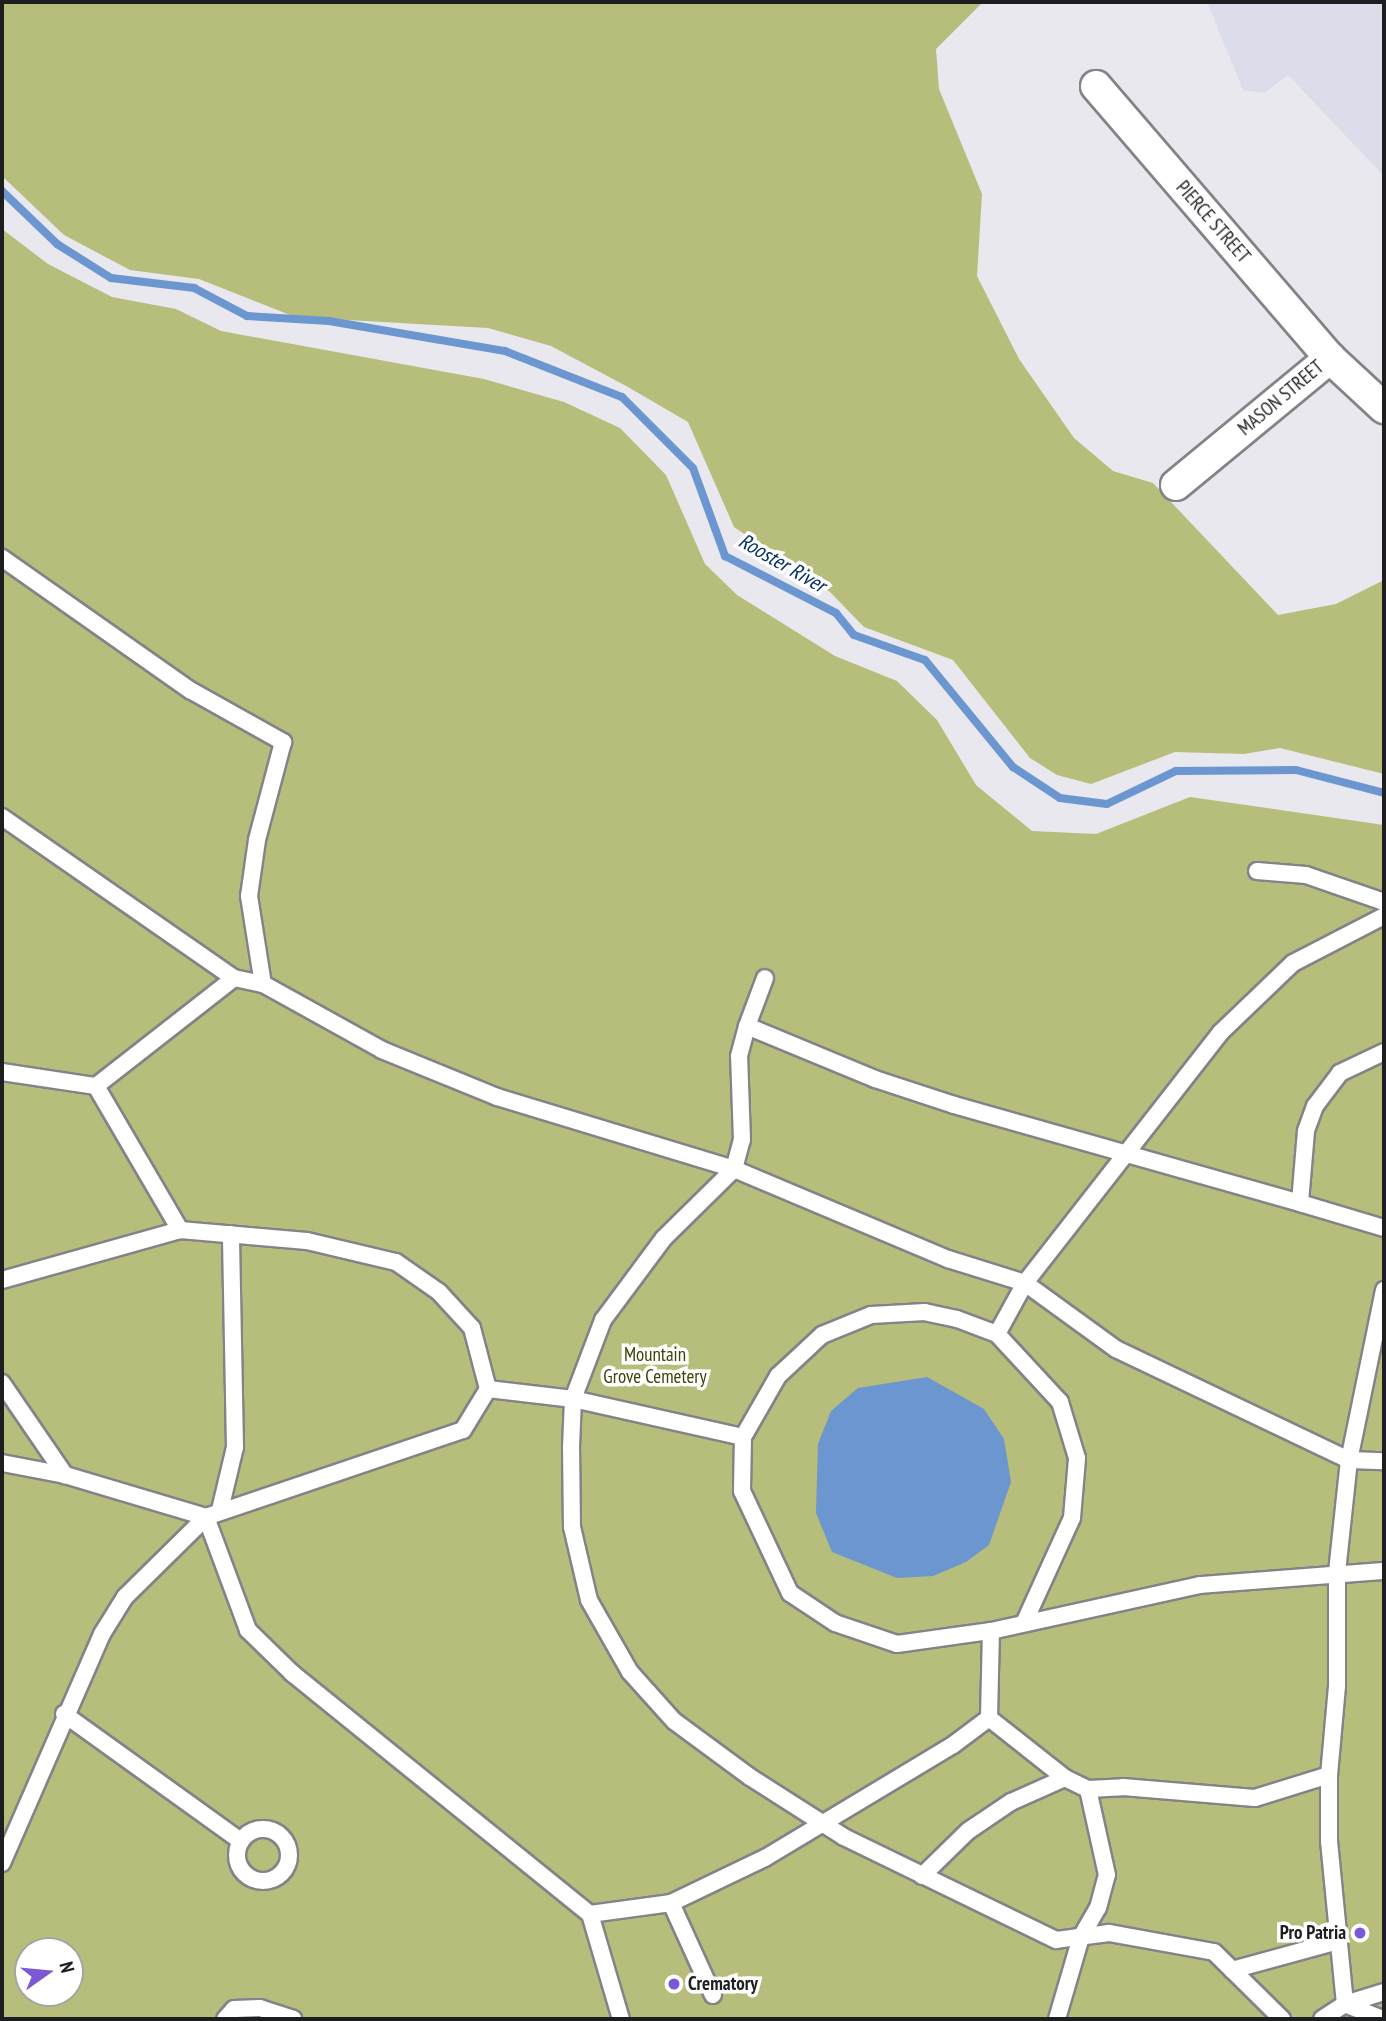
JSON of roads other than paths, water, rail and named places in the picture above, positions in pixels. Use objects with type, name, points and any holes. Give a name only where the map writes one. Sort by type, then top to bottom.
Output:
[{"type":"street","name":"PIERCE STREET","points":[[1096,86],[1329,358]]},
{"type":"street","name":"MASON STREET","points":[[1176,485],[1329,358],[1384,408]]},
{"type":"lane","points":[[2,558],[190,690],[283,742],[257,840],[249,895],[263,984]]},
{"type":"lane","points":[[2,817],[234,978],[263,984],[382,1050],[497,1097],[734,1169],[948,1259],[1025,1283],[1115,1349],[1349,1460],[1384,1461]]},
{"type":"lane","points":[[1256,871],[1306,875],[1384,902]]},
{"type":"lane","points":[[997,1334],[1025,1283],[1122,1153],[1221,1032],[1293,963],[1384,916]]},
{"type":"lane","points":[[2,1072],[96,1086],[234,978]]},
{"type":"lane","points":[[765,978],[739,1056],[742,1140],[734,1169],[664,1238],[628,1282],[603,1320],[573,1399],[572,1527],[589,1600],[630,1672],[674,1721],[750,1777],[823,1819],[844,1837],[1056,1941],[1109,1933],[1214,1952],[1282,2019]]},
{"type":"lane","points":[[747,1026],[875,1079],[1384,1228]]},
{"type":"lane","points":[[1300,1203],[1307,1131],[1315,1105],[1340,1073],[1384,1052]]},
{"type":"lane","points":[[96,1086],[180,1230]]},
{"type":"lane","points":[[2,1863],[64,1714],[125,1597],[213,1514],[463,1430],[488,1389],[472,1328],[439,1292],[396,1262],[307,1241],[180,1230],[3,1282]]},
{"type":"lane","points":[[231,1234],[235,1447],[213,1514],[248,1630],[292,1673],[590,1914],[621,2019]]},
{"type":"lane","points":[[1345,2004],[1338,1941],[1329,1775],[1337,1686],[1337,1572],[1349,1460],[1384,1290]]},
{"type":"lane","points":[[1025,1621],[1072,1518],[1077,1458],[1060,1402],[997,1334],[925,1311],[872,1315],[822,1335],[778,1376],[743,1437],[742,1491],[790,1593],[835,1623],[897,1644],[990,1631],[1025,1621],[1200,1585],[1337,1572],[1384,1571]]},
{"type":"lane","points":[[2,1383],[65,1475]]},
{"type":"lane","points":[[488,1389],[573,1399],[743,1437]]},
{"type":"lane","points":[[2,1463],[65,1475],[213,1514]]},
{"type":"lane","points":[[989,1718],[990,1631]]},
{"type":"lane","points":[[64,1714],[241,1841]]},
{"type":"lane","points":[[590,1914],[671,1903],[765,1858],[823,1819],[953,1745],[989,1718]]},
{"type":"lane","points":[[989,1718],[1065,1779],[1088,1789],[1123,1787],[1255,1798],[1329,1775]]},
{"type":"lane","points":[[922,1876],[968,1830],[1011,1802],[1065,1779]]},
{"type":"lane","points":[[1057,2019],[1081,1937],[1098,1908],[1107,1875],[1088,1789]]},
{"type":"lane","points":[[671,1903],[713,1995]]},
{"type":"lane","points":[[1232,1970],[1338,1941]]},
{"type":"lane","points":[[1322,2019],[1345,2004],[1384,1992]]},
{"type":"lane","points":[[1345,2004],[1382,2019]]},
{"type":"lane","points":[[225,2019],[234,2009],[260,2008],[293,2019]]},
{"type":"water","points":[[927,1377],[984,1409],[1004,1439],[1011,1482],[989,1545],[966,1562],[933,1576],[897,1578],[832,1552],[816,1513],[818,1444],[831,1411],[858,1388]]},
{"type":"waterway","name":"Rooster River","points":[[2,191],[57,244],[111,278],[194,288],[247,316],[329,321],[505,351],[622,397],[693,468],[725,556],[836,613],[854,635],[925,660],[1013,767],[1060,798],[1107,804],[1176,771],[1296,770],[1384,793]]},
{"type":"place","name":"Pro Patria","points":[[1360,1933]]},
{"type":"place","name":"Crematory","points":[[674,1984]]},
{"type":"park label","name":"Mountain Grove Cemetery","points":[[655,1366]]}]
